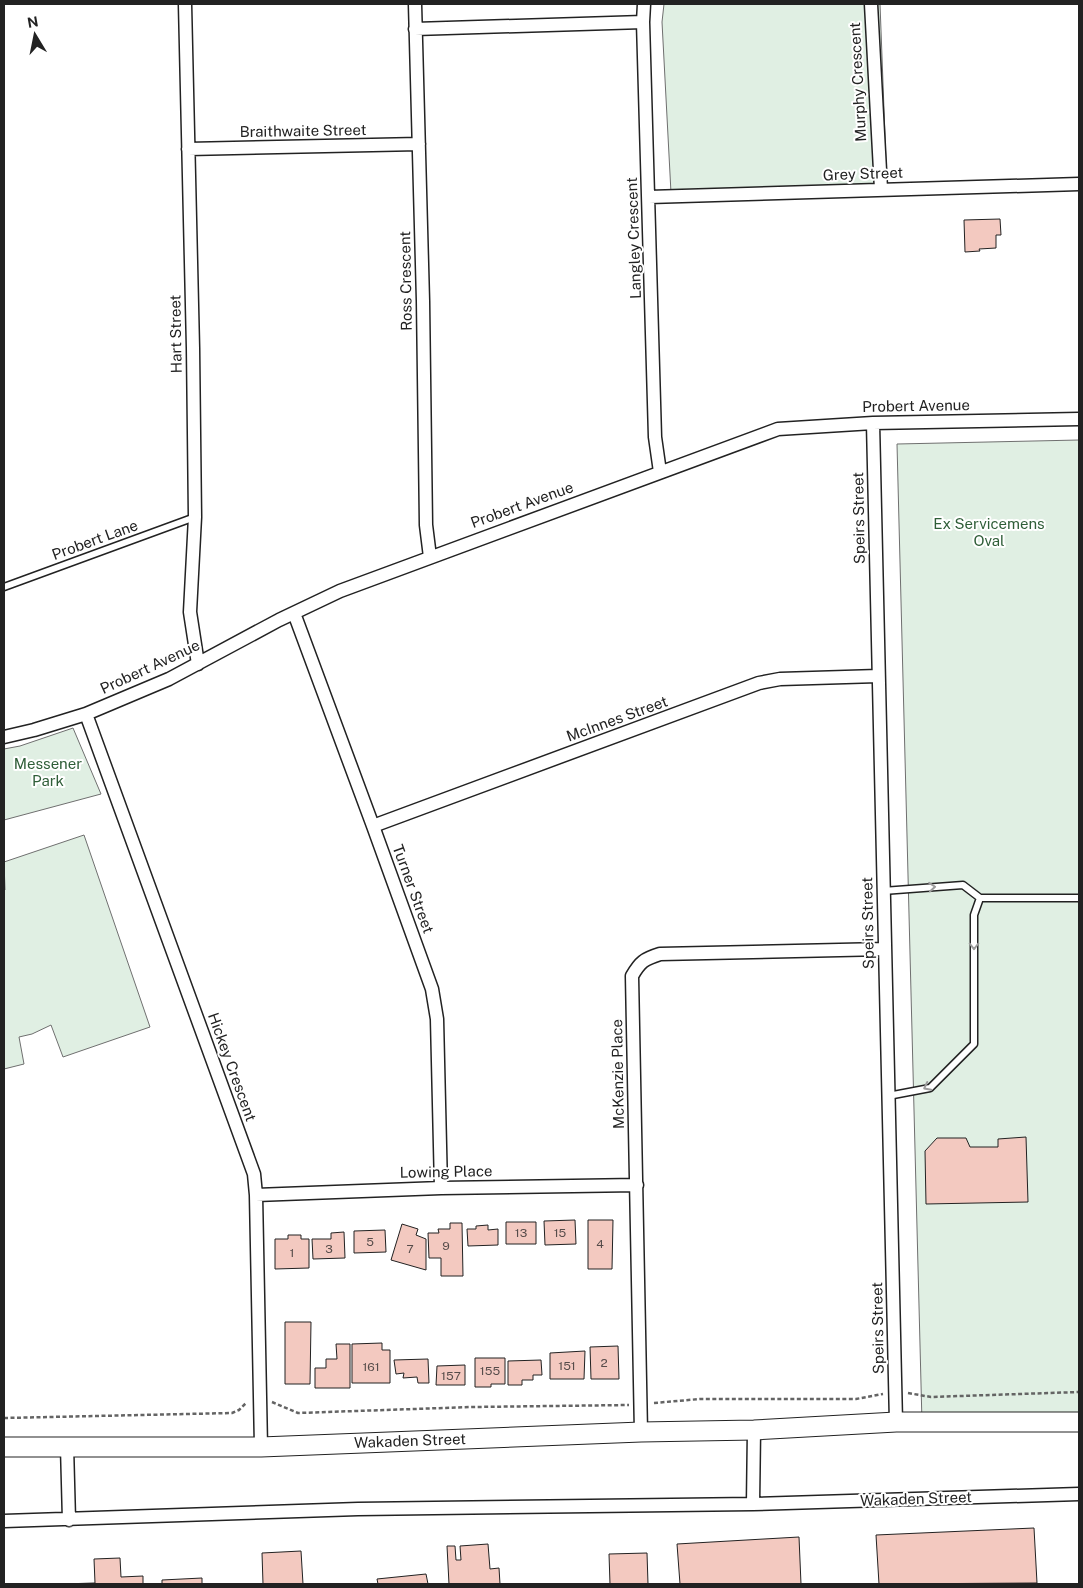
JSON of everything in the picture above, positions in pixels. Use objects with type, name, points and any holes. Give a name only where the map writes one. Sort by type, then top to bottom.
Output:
[{"type":"main road","name":"Wakaden Street","points":[[4,1447],[261,1447],[641,1432],[754,1430],[896,1422],[1079,1422]]},
{"type":"street","name":"Hart Street","points":[[185,4],[195,517],[190,612],[198,664]]},
{"type":"street","name":"Ross Crescent","points":[[415,4],[423,302],[426,526],[430,557]]},
{"type":"street","name":"Langley Crescent","points":[[644,4],[655,437],[660,472]]},
{"type":"street","name":"Murphy Crescent","points":[[871,4],[881,189]]},
{"type":"street","points":[[415,29],[643,22]]},
{"type":"street","name":"Braithwaite Street","points":[[188,149],[418,144]]},
{"type":"street","name":"Grey Street","points":[[649,197],[1079,184]]},
{"type":"street","name":"Probert Avenue","points":[[4,737],[86,714],[168,679],[340,591],[778,429],[873,423],[1079,419]]},
{"type":"street","name":"Speirs Street","points":[[873,423],[896,1422]]},
{"type":"street","name":"Turner Street","points":[[294,613],[432,989],[437,1019],[441,1188]]},
{"type":"street","name":"McInnes Street","points":[[373,826],[759,683],[780,679],[878,676]]},
{"type":"street","name":"Hickey Crescent","points":[[86,714],[254,1174],[261,1447]]},
{"type":"street","name":"McKenzie Place","points":[[641,1432],[632,976],[639,965],[647,958],[660,954],[884,949]]},
{"type":"street","name":"Lowing Place","points":[[256,1194],[441,1188],[637,1185]]},
{"type":"street","points":[[753,1504],[754,1430]]},
{"type":"street","points":[[67,1446],[69,1520]]},
{"type":"street","name":"Wakaden Street","points":[[4,1521],[358,1509],[753,1504],[1079,1494]]},
{"type":"lane","name":"Probert Lane","points":[[4,587],[195,517]]},
{"type":"lane","points":[[883,891],[963,885],[980,898],[1079,898]]},
{"type":"lane","points":[[888,1096],[930,1088],[974,1044],[974,915],[980,898]]},
{"type":"path","points":[[4,1418],[232,1413],[247,1403],[256,1402],[260,1408],[273,1401],[298,1413],[640,1404],[700,1399],[856,1399],[872,1395],[912,1393],[931,1397],[1079,1392]]},
{"type":"green space","points":[[664,4],[880,4],[887,189],[671,193],[662,22]]},
{"type":"green space","name":"Ex Servicemens Oval","points":[[1079,440],[1079,1423],[922,1423],[897,444]]},
{"type":"green space","name":"Messener Park","points":[[73,728],[101,794],[4,820],[4,749],[20,746]]},
{"type":"green space","points":[[84,835],[150,1027],[63,1057],[51,1025],[32,1034],[19,1037],[24,1064],[4,1069],[4,862]]},
{"type":"building","points":[[1000,219],[1001,235],[996,235],[996,248],[965,252],[964,220]]},
{"type":"building","points":[[1026,1137],[1028,1202],[926,1204],[925,1151],[937,1138],[966,1138],[970,1147],[998,1147],[998,1139]]},
{"type":"building","points":[[575,1220],[576,1244],[545,1245],[544,1221]]},
{"type":"building","points":[[588,1220],[613,1220],[612,1269],[588,1269]]},
{"type":"building","points":[[506,1222],[536,1222],[536,1244],[506,1244]]},
{"type":"building","points":[[450,1223],[462,1223],[463,1276],[441,1276],[441,1258],[429,1258],[428,1233],[439,1233],[438,1229],[450,1229]]},
{"type":"building","points":[[402,1224],[418,1229],[416,1235],[426,1239],[426,1270],[391,1260]]},
{"type":"building","points":[[488,1225],[488,1230],[498,1229],[498,1245],[468,1246],[467,1229],[476,1229],[476,1226]]},
{"type":"building","points":[[385,1230],[386,1252],[354,1253],[354,1231]]},
{"type":"building","points":[[344,1232],[345,1258],[313,1259],[312,1239],[331,1239],[331,1233]]},
{"type":"building","points":[[288,1235],[301,1235],[301,1239],[309,1239],[309,1268],[275,1269],[275,1239],[288,1239]]},
{"type":"building","points":[[285,1322],[311,1322],[310,1384],[285,1384]]},
{"type":"building","points":[[382,1343],[382,1350],[390,1350],[390,1383],[352,1383],[352,1344]]},
{"type":"building","points":[[336,1344],[350,1344],[350,1388],[315,1388],[315,1368],[326,1368],[326,1359],[337,1359]]},
{"type":"building","points":[[618,1346],[619,1379],[591,1379],[590,1347]]},
{"type":"building","points":[[585,1351],[584,1379],[550,1379],[550,1353]]},
{"type":"building","points":[[475,1358],[505,1358],[505,1384],[491,1384],[491,1387],[475,1387]]},
{"type":"building","points":[[428,1359],[429,1383],[418,1383],[417,1377],[403,1378],[404,1373],[396,1374],[394,1360]]},
{"type":"building","points":[[541,1360],[542,1375],[533,1375],[533,1380],[522,1380],[522,1385],[508,1385],[508,1361]]},
{"type":"building","points":[[465,1365],[465,1385],[436,1385],[437,1366]]},
{"type":"building","points":[[1034,1528],[1037,1583],[879,1584],[876,1535]]},
{"type":"building","points":[[799,1537],[801,1584],[680,1584],[677,1544]]},
{"type":"building","points":[[488,1544],[490,1569],[499,1568],[500,1584],[449,1584],[447,1546],[455,1546],[456,1560],[461,1560],[460,1546]]},
{"type":"building","points":[[301,1551],[303,1584],[263,1584],[262,1553]]},
{"type":"building","points":[[647,1553],[648,1584],[610,1584],[609,1554]]},
{"type":"building","points":[[120,1558],[121,1577],[143,1576],[143,1584],[62,1584],[95,1583],[94,1559]]},
{"type":"building","points":[[426,1574],[428,1584],[378,1584],[377,1579]]},
{"type":"building","points":[[202,1578],[202,1584],[162,1584],[162,1580]]}]
